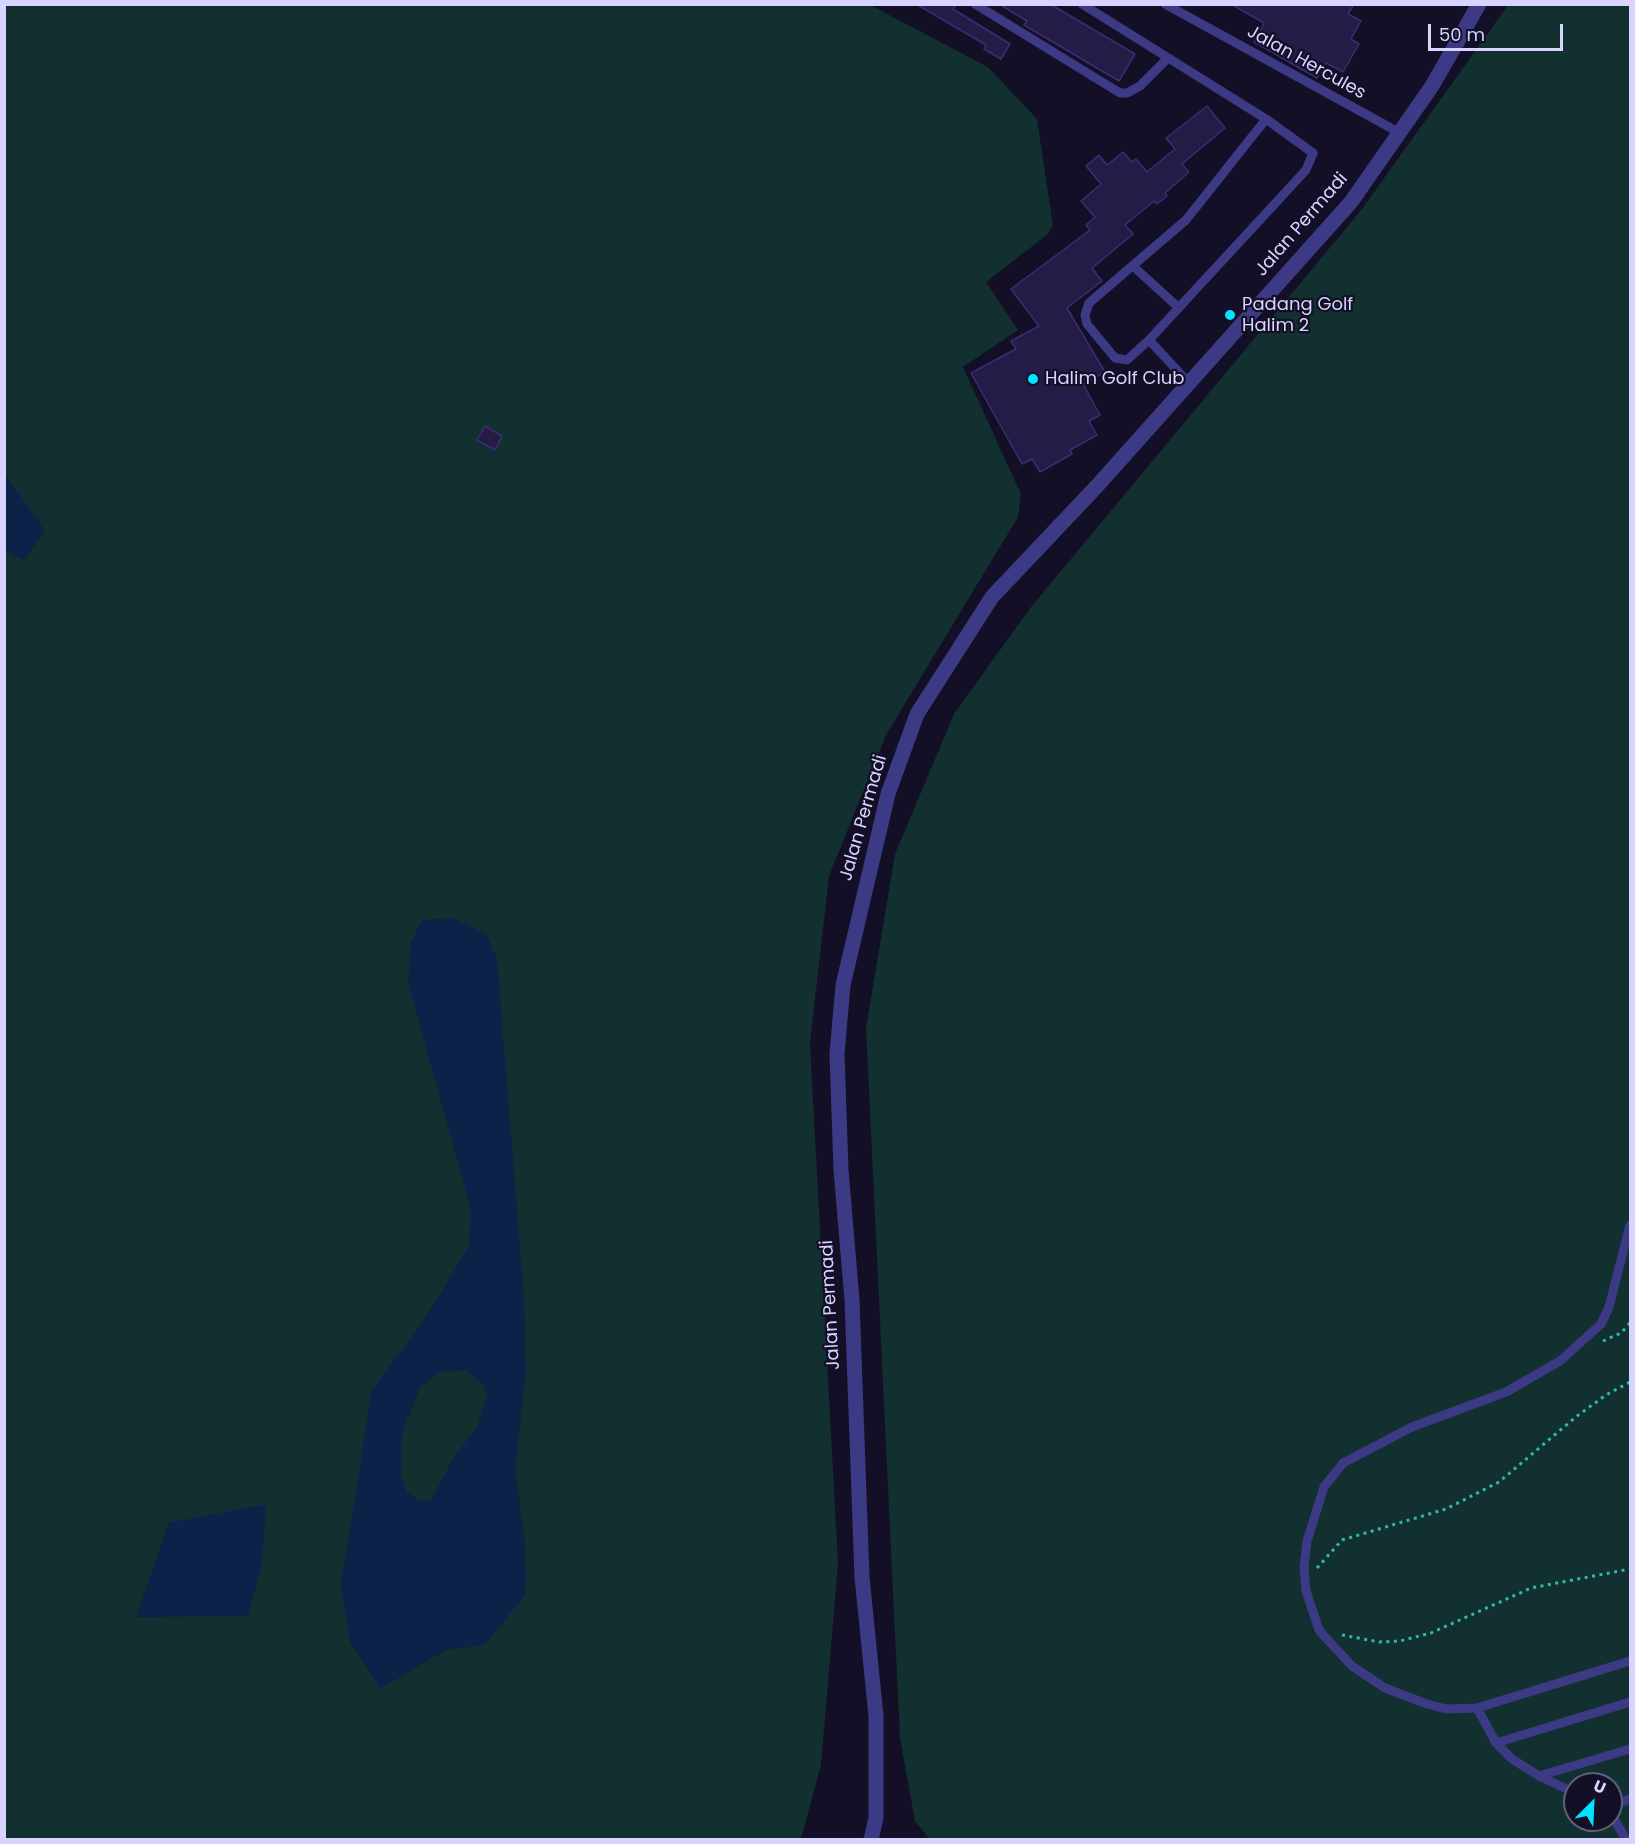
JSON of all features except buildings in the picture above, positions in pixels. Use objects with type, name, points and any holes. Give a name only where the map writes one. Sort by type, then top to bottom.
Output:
[{"type":"street","name":"Jalan Permadi","points":[[871,1839],[876,1818],[876,1716],[862,1577],[852,1300],[841,1170],[837,1054],[843,985],[888,794],[922,707],[992,597],[1097,486],[1351,202],[1432,86],[1479,4]]},
{"type":"lane","points":[[975,4],[1120,93],[1127,93],[1140,86],[1168,58]]},
{"type":"lane","points":[[1082,4],[1266,119],[1313,153],[1306,170],[1179,308],[1127,360],[1120,360],[1110,353],[1087,324],[1086,309],[1092,298],[1134,267],[1186,220],[1266,119]]},
{"type":"lane","name":"Jalan Hercules","points":[[1165,4],[1400,133]]},
{"type":"lane","points":[[1134,267],[1179,308]]},
{"type":"lane","points":[[1149,340],[1188,382]]},
{"type":"lane","points":[[1630,1225],[1609,1307],[1601,1324],[1560,1361],[1506,1392],[1412,1427],[1343,1463],[1324,1486],[1307,1541],[1304,1567],[1306,1591],[1319,1630],[1352,1666],[1385,1688],[1424,1703],[1446,1709],[1476,1708],[1630,1661]]},
{"type":"lane","points":[[1496,1743],[1630,1702]]},
{"type":"lane","points":[[1476,1708],[1496,1743],[1517,1763],[1563,1787]]},
{"type":"lane","points":[[1539,1776],[1630,1749]]},
{"type":"path","points":[[1304,1567],[1318,1568],[1331,1549],[1342,1540],[1446,1509],[1491,1487],[1577,1416],[1606,1395],[1630,1382]]},
{"type":"path","points":[[1319,1630],[1379,1642],[1400,1641],[1431,1633],[1531,1588],[1630,1569]]},
{"type":"green space","points":[[5,5],[870,5],[988,67],[1037,119],[1053,226],[1048,234],[986,282],[1018,330],[963,367],[1021,494],[1018,517],[886,735],[829,876],[810,1043],[838,1564],[821,1765],[801,1839],[5,1840]]},
{"type":"green space","points":[[1508,5],[1630,5],[1630,1839],[930,1840],[915,1821],[900,1738],[866,1028],[895,854],[954,714],[1031,607],[1362,209]]},
{"type":"water","points":[[4,472],[45,531],[24,560],[5,551]]},
{"type":"water","points":[[454,918],[487,935],[497,959],[524,1298],[526,1372],[515,1468],[525,1543],[526,1594],[485,1645],[446,1650],[380,1689],[350,1642],[341,1585],[372,1390],[422,1323],[469,1246],[471,1210],[408,982],[411,942],[422,920]],"holes":[[[466,1370],[483,1384],[487,1394],[478,1425],[453,1459],[430,1502],[407,1493],[401,1474],[402,1433],[421,1386],[441,1372]]]},
{"type":"water","points":[[266,1504],[262,1563],[248,1616],[136,1617],[169,1523]]},
{"type":"place","name":"Padang Golf Halim 2","points":[[1230,315]]},
{"type":"place","name":"Halim Golf Club","points":[[1033,379]]}]
